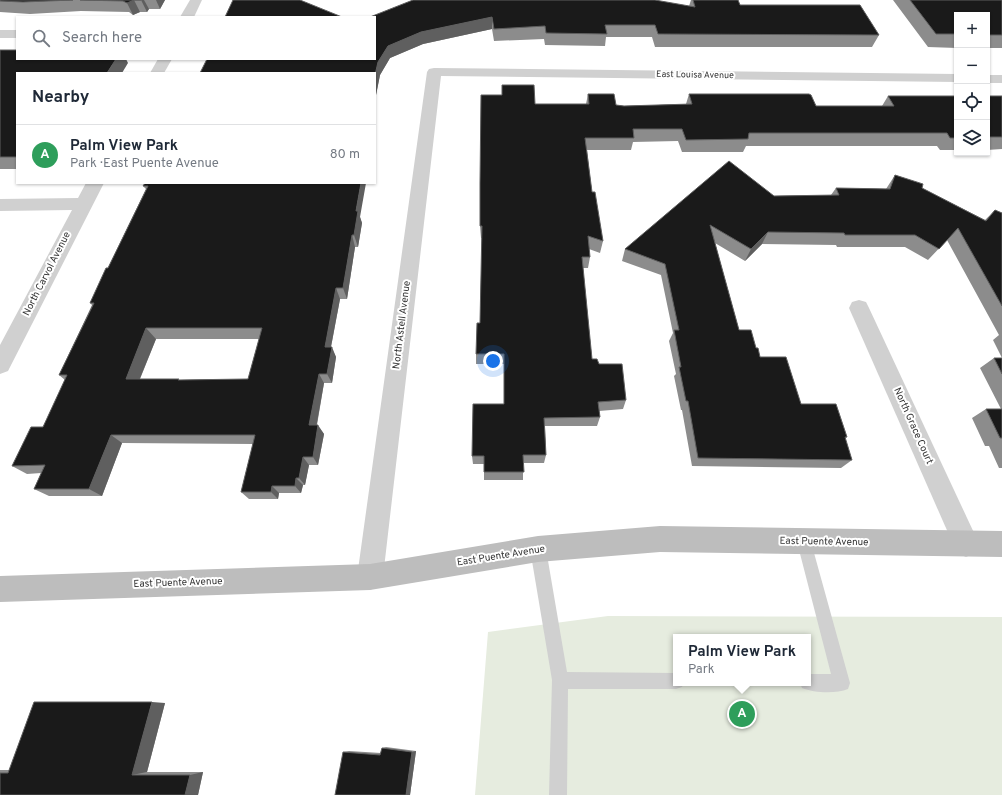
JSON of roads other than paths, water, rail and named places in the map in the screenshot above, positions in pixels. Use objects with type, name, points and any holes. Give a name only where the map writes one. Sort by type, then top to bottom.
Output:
[{"type":"main road","name":"East Puente Avenue","points":[[0,589],[370,577],[538,549],[660,539],[1002,544]]},
{"type":"street","points":[[188,16],[196,0]]},
{"type":"street","points":[[0,34],[16,34]]},
{"type":"street","points":[[158,72],[164,60]]},
{"type":"street","name":"East Louisa Avenue","points":[[434,72],[954,78]]},
{"type":"street","name":"North Astell Avenue","points":[[370,577],[434,72]]},
{"type":"street","points":[[990,79],[1002,79]]},
{"type":"street","name":"North Carvol Avenue","points":[[3,355],[94,184]]},
{"type":"street","points":[[0,205],[83,204]]},
{"type":"street","name":"North Grace Court","points":[[859,308],[966,544]]},
{"type":"lane","points":[[804,542],[842,683],[811,682]]},
{"type":"lane","points":[[538,549],[560,680],[558,795]]},
{"type":"lane","points":[[560,680],[673,681]]},
{"type":"place","name":"Palm View Park","points":[[742,714]]}]
